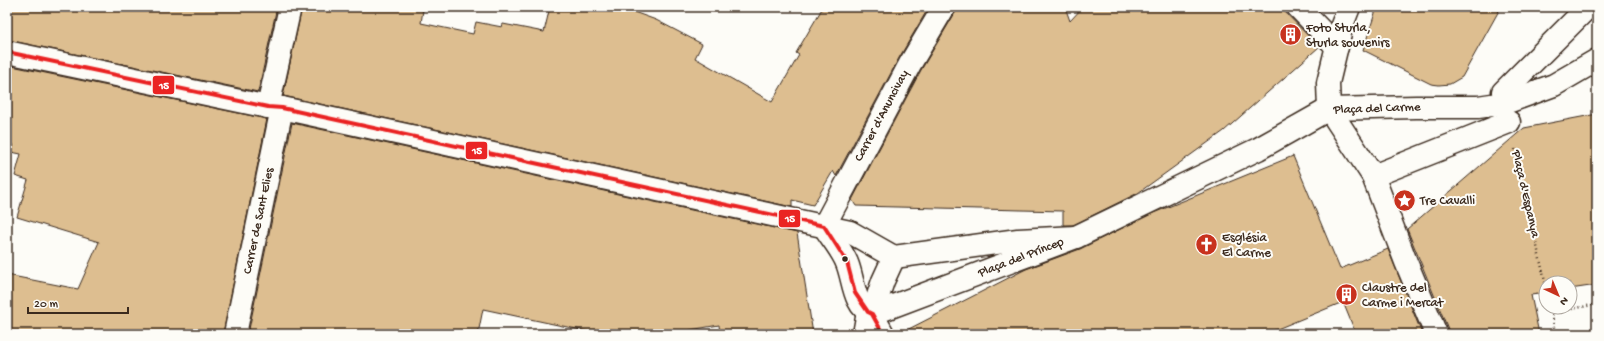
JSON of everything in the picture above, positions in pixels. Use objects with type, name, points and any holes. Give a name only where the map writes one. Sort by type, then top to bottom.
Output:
[{"type":"street","name":"Carrer de Sant Elies","points":[[235,334],[275,108],[290,7]]},
{"type":"street","name":"Carrer d'Anuncivay","points":[[824,226],[910,64],[944,7]]},
{"type":"street","points":[[1298,7],[1337,47]]},
{"type":"street","points":[[1349,7],[1342,25],[1328,83],[1329,110],[1373,176],[1436,334]]},
{"type":"street","points":[[1506,106],[1588,7]]},
{"type":"street","points":[[7,52],[850,232],[894,257],[1018,240],[1076,237]]},
{"type":"street","points":[[1373,176],[1506,106],[1554,85],[1597,60]]},
{"type":"street","points":[[1554,85],[1597,78]]},
{"type":"street","name":"Plaça del Carme","points":[[1258,149],[1329,110],[1506,106]]},
{"type":"street","name":"Plaça del Príncep","points":[[868,320],[1076,237],[1258,149]]},
{"type":"street","points":[[824,226],[847,262],[855,293],[868,320],[883,334]]},
{"type":"street","points":[[868,320],[894,257]]},
{"type":"path","name":"Plaça d'Espanya","points":[[1506,106],[1544,275]]},
{"type":"path","points":[[1578,308],[1597,304]]},
{"type":"path","points":[[1552,315],[1555,334]]},
{"type":"building","points":[[7,7],[277,7],[258,92],[7,40]]},
{"type":"building","points":[[302,7],[406,7],[423,10],[421,23],[473,34],[476,22],[502,27],[503,24],[544,32],[550,7],[620,7],[656,20],[702,44],[695,58],[772,102],[799,55],[796,53],[823,7],[929,7],[899,58],[836,176],[833,171],[813,205],[792,200],[792,207],[283,96]]},
{"type":"building","points":[[956,7],[1065,7],[1070,21],[1083,7],[1280,7],[1319,47],[1224,131],[1138,193],[1073,225],[1063,225],[1063,211],[856,206],[852,200],[921,70],[955,13]]},
{"type":"building","points":[[1377,7],[1501,7],[1462,77],[1450,84],[1439,85],[1431,84],[1363,50]]},
{"type":"building","points":[[7,65],[267,119],[223,334],[7,334],[7,275],[78,289],[99,242],[17,217],[28,180],[15,176],[21,154],[11,152],[13,145],[7,144]]},
{"type":"building","points":[[1597,114],[1597,285],[1578,288],[1578,275],[1538,275],[1538,294],[1531,295],[1539,334],[1448,334],[1448,329],[1407,229],[1524,128]]},
{"type":"building","points":[[292,123],[797,233],[813,334],[720,334],[719,325],[690,330],[682,334],[600,334],[483,309],[478,334],[248,334]]},
{"type":"building","name":"Església El Carme","points":[[1293,156],[1340,269],[1388,249],[1422,334],[1356,334],[1343,302],[1265,334],[899,334],[1026,269],[1080,249],[1151,214]]},
{"type":"transit line","name":"15","points":[[7,52],[268,107],[282,108],[824,226],[847,262],[855,293],[868,312],[872,314],[883,334]]},
{"type":"place","name":"Foto Sturla, Sturla souvenirs","points":[[1290,35]]},
{"type":"place","name":"Tre Cavalli","points":[[1404,201]]},
{"type":"place","name":"Església El Carme","points":[[1207,245]]},
{"type":"place","name":"Claustre del Carme i Mercat","points":[[1347,295]]}]
